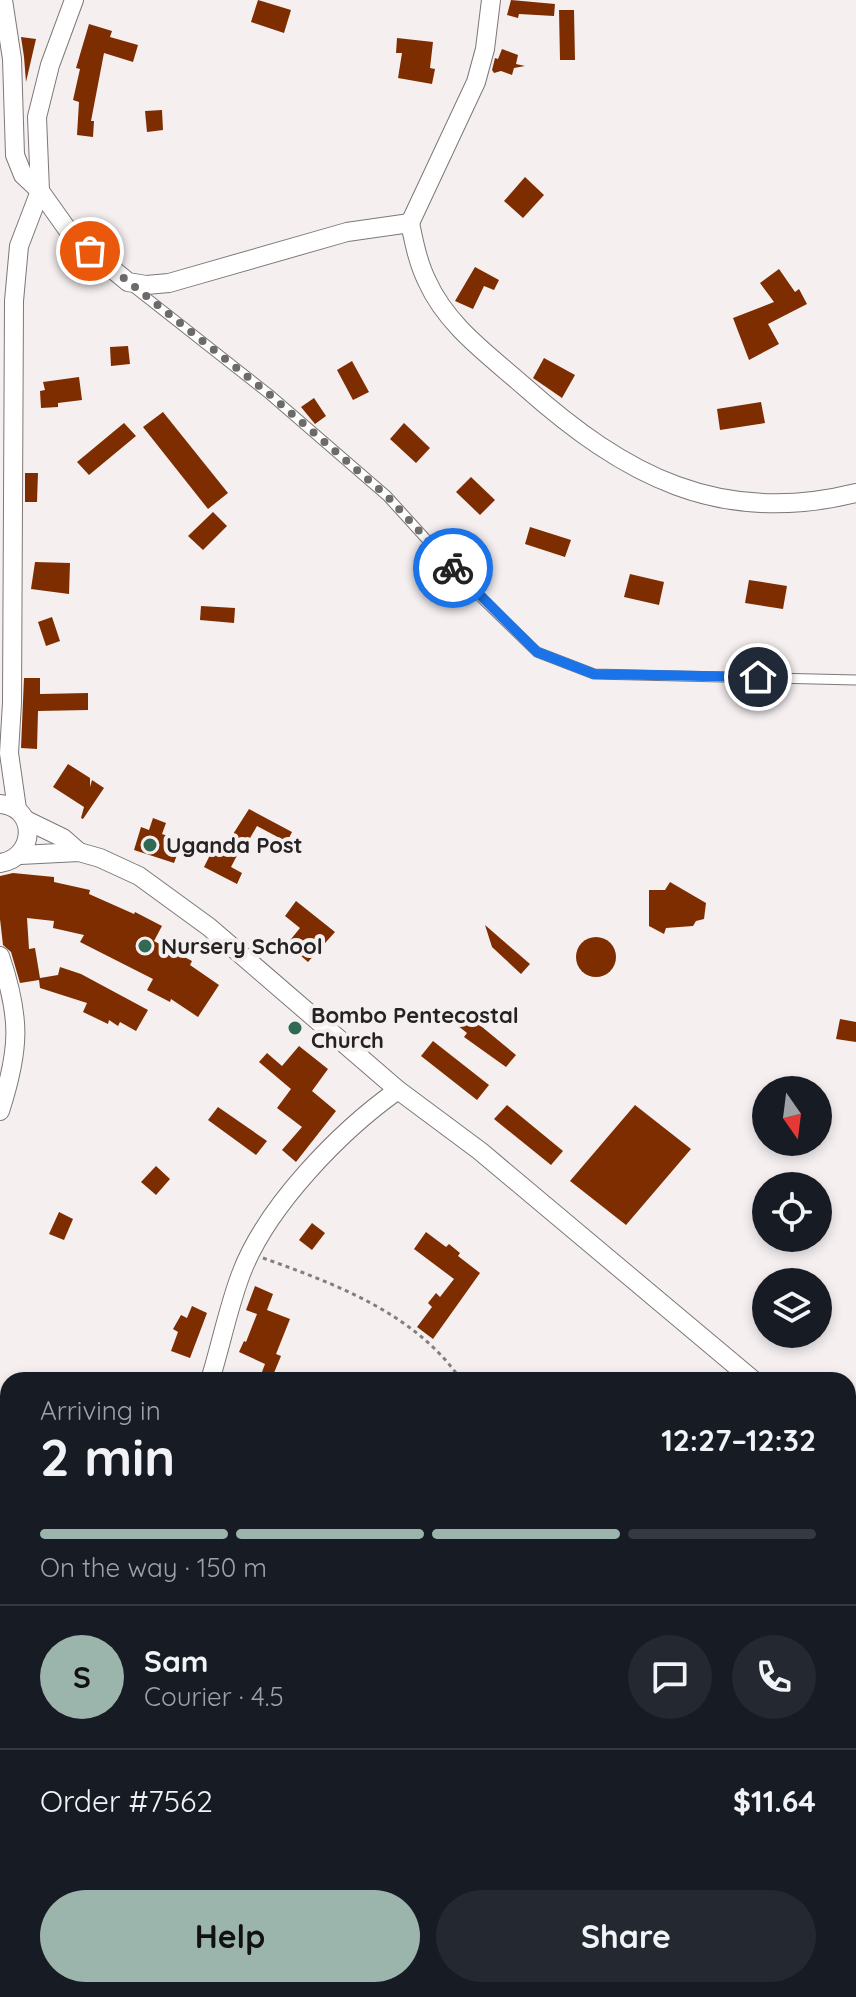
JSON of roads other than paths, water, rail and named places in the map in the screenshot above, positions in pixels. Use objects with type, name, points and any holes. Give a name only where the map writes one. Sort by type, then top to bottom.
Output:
[{"type":"street","points":[[3,0],[12,59],[8,158],[40,191],[72,236],[128,282],[146,285],[169,283],[347,232],[410,223]]},
{"type":"street","points":[[0,863],[12,861],[20,855],[29,839],[14,811],[9,753],[15,511],[6,383],[19,246],[40,191],[37,117],[50,65],[74,0]]},
{"type":"street","points":[[491,0],[485,49],[476,82],[410,223],[426,279],[438,303],[472,342],[533,395],[609,453],[642,473],[675,486],[741,502],[800,503],[856,493]]},
{"type":"street","points":[[0,773],[9,753]]},
{"type":"street","points":[[14,811],[55,833],[79,852],[139,876],[209,927],[398,1090],[480,1151],[743,1372]]},
{"type":"street","points":[[20,855],[79,852]]},
{"type":"street","points":[[0,956],[16,1012],[17,1033],[15,1057],[0,1111]]},
{"type":"street","points":[[212,1372],[241,1273],[287,1193],[379,1104],[398,1090]]},
{"type":"lane","points":[[128,282],[269,394],[387,496],[466,583],[537,652],[594,674],[856,680]]},
{"type":"place","name":"Uganda Post","points":[[150,845]]},
{"type":"place","name":"Nursery School","points":[[145,946]]},
{"type":"place","name":"Bombo Pentecostal Church","points":[[295,1028]]}]
